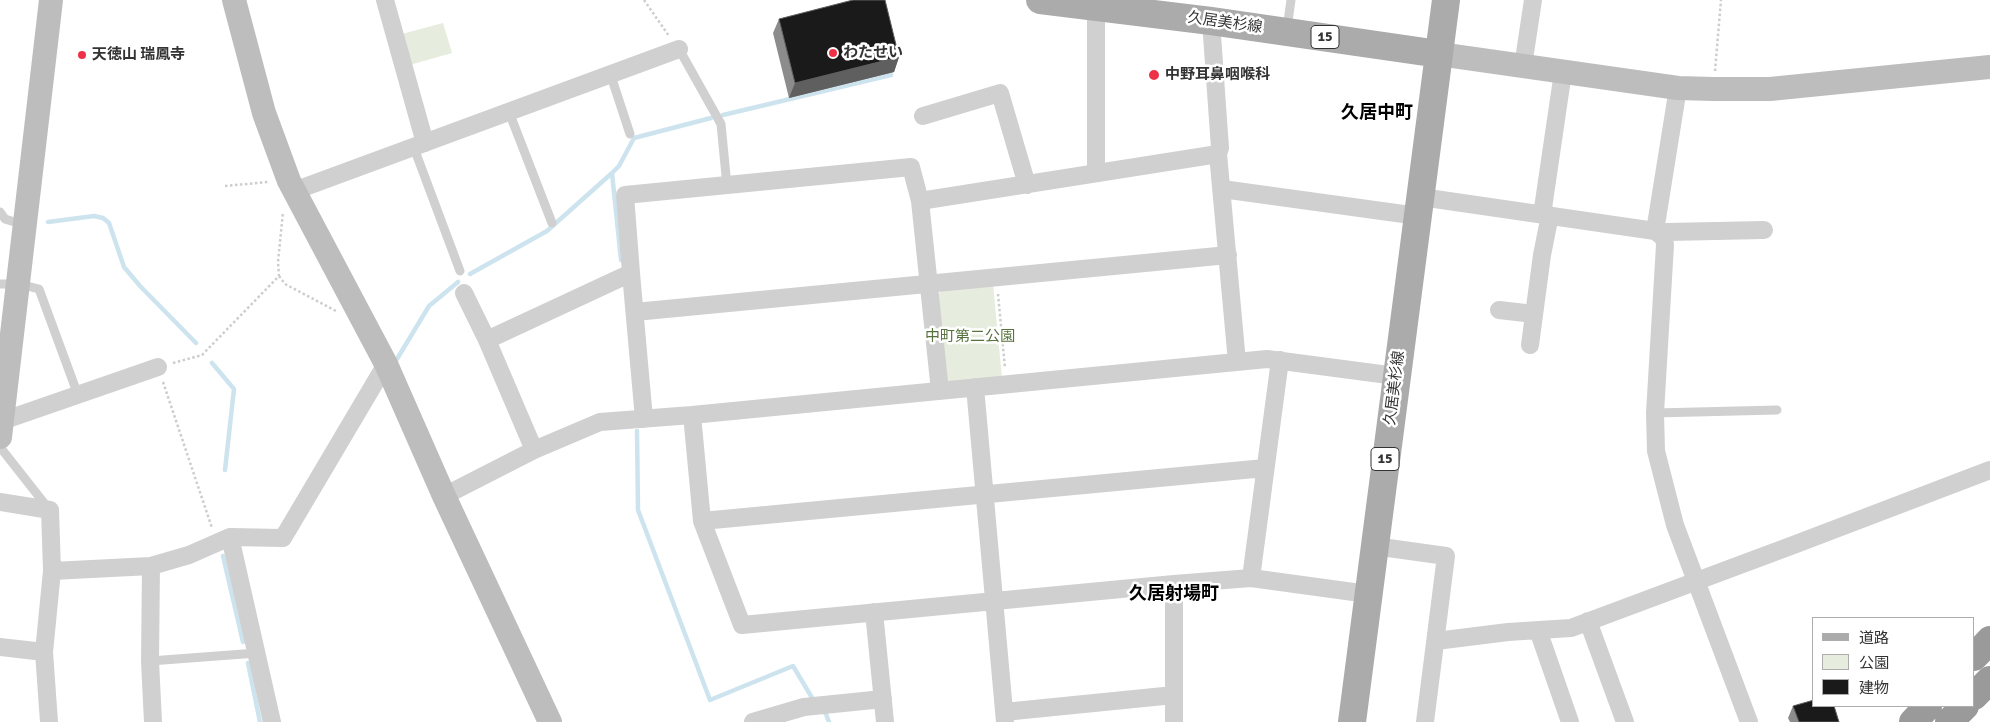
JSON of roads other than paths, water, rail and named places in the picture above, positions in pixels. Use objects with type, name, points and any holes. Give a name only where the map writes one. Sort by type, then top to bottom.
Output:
[{"type":"highway","points":[[1975,656],[1990,640]]},
{"type":"highway","points":[[1912,722],[1927,707]]},
{"type":"highway","points":[[1949,722],[1964,707]]},
{"type":"main road","name":"久居美杉線","points":[[1040,0],[1096,8],[1145,7],[1211,20],[1439,54]]},
{"type":"main road","name":"久居美杉線","points":[[1352,722],[1446,0]]},
{"type":"street","points":[[52,0],[24,225],[9,284],[1,426],[78,395],[158,367]]},
{"type":"street","points":[[234,0],[264,113],[292,186],[386,364],[444,496],[550,722]]},
{"type":"street","points":[[385,0],[419,146]]},
{"type":"street","points":[[1523,66],[1533,0]]},
{"type":"street","points":[[1096,8],[1096,173]]},
{"type":"street","points":[[1211,20],[1220,148],[1218,154],[1237,362]]},
{"type":"street","points":[[292,186],[419,146],[679,49]]},
{"type":"street","points":[[1439,54],[1678,88],[1713,89],[1770,89],[1990,67]]},
{"type":"street","points":[[1530,345],[1563,72]]},
{"type":"street","points":[[1658,233],[1678,88]]},
{"type":"street","points":[[923,116],[1000,93],[1027,185]]},
{"type":"street","points":[[920,201],[1218,154]]},
{"type":"street","points":[[644,419],[625,195],[911,167],[920,201],[940,390]]},
{"type":"street","points":[[1222,189],[1546,215],[1658,233],[1764,230]]},
{"type":"street","points":[[1658,233],[1664,238],[1665,245],[1655,413],[1656,451],[1675,524],[1749,722]]},
{"type":"street","points":[[635,312],[1228,255]]},
{"type":"street","points":[[487,340],[631,273]]},
{"type":"street","points":[[464,293],[487,340],[534,450]]},
{"type":"street","points":[[1499,310],[1534,314]]},
{"type":"street","points":[[444,496],[534,450],[600,422],[692,415],[1266,359],[1396,376]]},
{"type":"street","points":[[1251,578],[1280,360]]},
{"type":"street","points":[[52,571],[151,566],[189,555],[223,540],[283,538],[386,364]]},
{"type":"street","points":[[975,387],[1004,717],[1174,695]]},
{"type":"street","points":[[692,415],[702,521],[742,624],[1251,578],[1368,594]]},
{"type":"street","points":[[702,521],[1265,468]]},
{"type":"street","points":[[1436,641],[1571,628],[1990,470]]},
{"type":"street","points":[[0,502],[50,510],[52,571],[44,652],[49,722]]},
{"type":"street","points":[[223,540],[257,653],[272,722]]},
{"type":"street","points":[[1374,546],[1446,556],[1425,722]]},
{"type":"street","points":[[151,566],[150,660],[153,722]]},
{"type":"street","points":[[1174,584],[1174,722]]},
{"type":"street","points":[[874,612],[885,722]]},
{"type":"street","points":[[1588,621],[1625,722]]},
{"type":"street","points":[[1538,630],[1570,722]]},
{"type":"street","points":[[0,646],[44,652]]},
{"type":"street","points":[[753,722],[820,705],[883,699]]},
{"type":"lane","points":[[1287,32],[1292,0]]},
{"type":"lane","points":[[679,49],[721,124],[727,186]]},
{"type":"lane","points":[[610,76],[630,134]]},
{"type":"lane","points":[[508,112],[552,223]]},
{"type":"lane","points":[[419,146],[460,271]]},
{"type":"lane","points":[[0,212],[5,219],[24,225]]},
{"type":"lane","points":[[9,284],[39,289],[78,395]]},
{"type":"lane","points":[[1655,413],[1777,410]]},
{"type":"lane","points":[[0,447],[50,510]]},
{"type":"lane","points":[[150,660],[257,653]]},
{"type":"waterway","points":[[723,115],[891,75]]},
{"type":"waterway","points":[[470,274],[547,231],[619,166],[634,138],[711,118]]},
{"type":"waterway","points":[[612,173],[621,260]]},
{"type":"waterway","points":[[48,222],[94,216],[103,218],[109,223],[124,267],[196,343]]},
{"type":"waterway","points":[[397,359],[429,306],[458,282]]},
{"type":"waterway","points":[[212,363],[234,389],[225,470]]},
{"type":"waterway","points":[[637,431],[638,510],[710,700],[793,666],[814,701]]},
{"type":"waterway","points":[[223,556],[243,642]]},
{"type":"waterway","points":[[248,663],[260,722]]},
{"type":"waterway","points":[[822,710],[829,722]]},
{"type":"place","name":"わたせい","points":[[833,53]]},
{"type":"place","name":"天徳山 瑞鳳寺","points":[[82,55]]},
{"type":"place","name":"中野耳鼻咽喉科","points":[[1154,75]]},
{"type":"district","name":"久居中町","points":[[1377,113]]},
{"type":"district","name":"久居射場町","points":[[1174,594]]},
{"type":"park label","name":"中町第二公園","points":[[970,337]]}]
